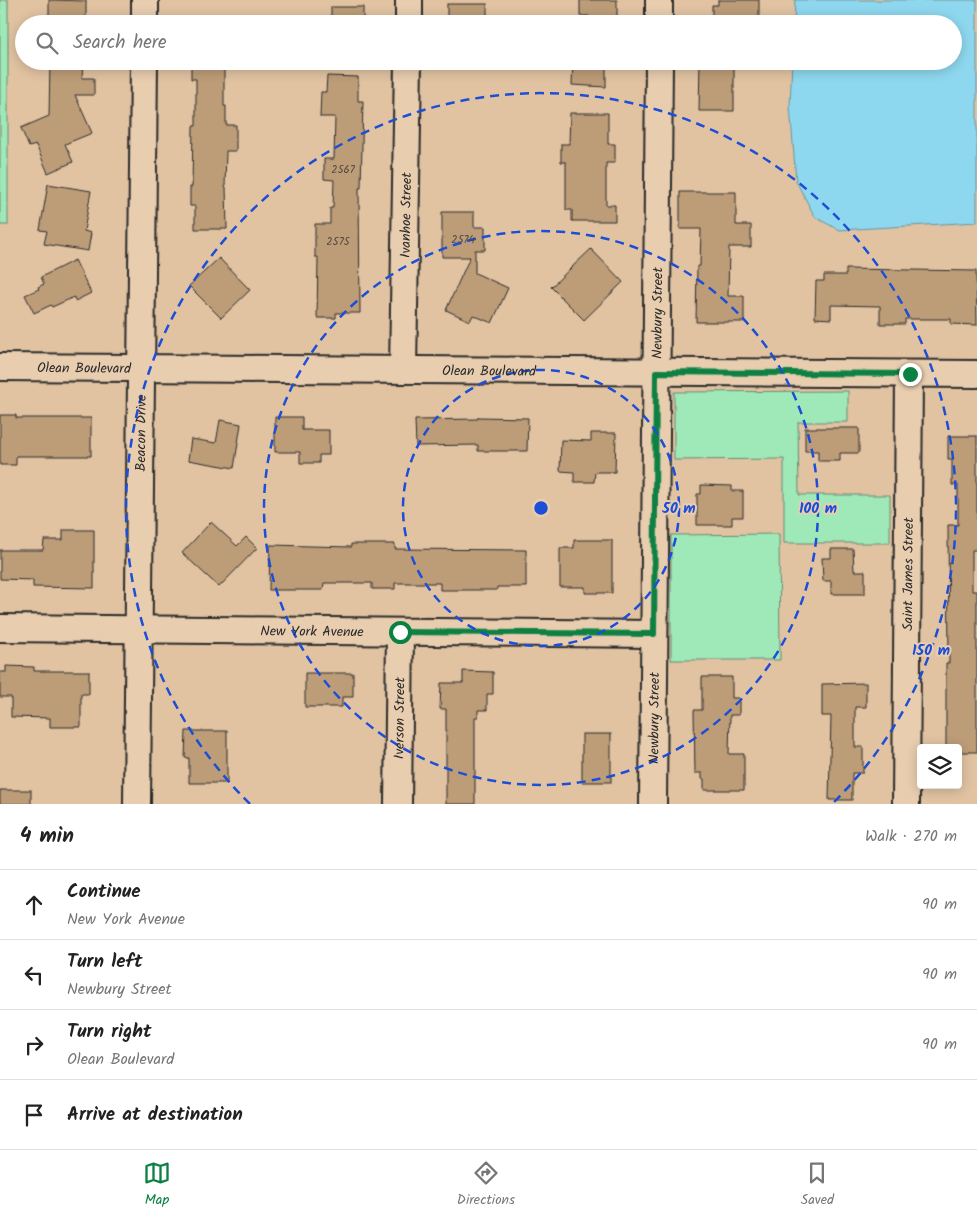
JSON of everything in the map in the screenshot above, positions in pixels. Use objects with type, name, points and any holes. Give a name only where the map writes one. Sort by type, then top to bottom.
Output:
[{"type":"street","points":[[145,0],[145,15]]},
{"type":"street","points":[[409,0],[409,15]]},
{"type":"street","points":[[659,0],[659,15]]},
{"type":"street","name":"Beacon Drive","points":[[137,804],[144,70]]},
{"type":"street","name":"Ivanhoe Street","points":[[403,370],[408,70]]},
{"type":"street","name":"Newbury Street","points":[[653,804],[659,70]]},
{"type":"street","name":"Olean Boulevard","points":[[0,366],[977,374]]},
{"type":"street","name":"Saint James Street","points":[[906,804],[910,374]]},
{"type":"street","name":"New York Avenue","points":[[0,628],[654,634]]},
{"type":"street","name":"Iverson Street","points":[[398,804],[400,632]]},
{"type":"green space","points":[[0,0],[8,0],[8,225],[0,225]]},
{"type":"green space","points":[[848,391],[848,422],[798,422],[799,495],[890,495],[890,543],[784,543],[784,459],[674,460],[674,392]]},
{"type":"green space","points":[[779,534],[780,660],[671,660],[671,535]]},
{"type":"water","points":[[795,0],[977,0],[977,222],[839,230],[815,217],[796,181],[790,106],[792,70],[962,70],[962,15],[794,15]]},
{"type":"building","points":[[49,0],[86,1],[86,15],[49,15]]},
{"type":"building","points":[[580,0],[617,0],[617,15],[580,15]]},
{"type":"building","points":[[718,0],[759,0],[759,15],[712,15],[712,5],[718,5]]},
{"type":"building","points":[[447,4],[487,4],[487,15],[447,15]]},
{"type":"building","points":[[331,7],[363,7],[363,15],[331,15]]},
{"type":"building","points":[[50,70],[82,70],[82,78],[94,78],[94,95],[75,95],[92,133],[65,144],[73,162],[48,173],[36,145],[29,147],[21,128],[49,116]]},
{"type":"building","points":[[191,70],[224,70],[226,125],[236,125],[236,151],[226,151],[227,229],[195,229],[195,206],[190,206],[190,187],[192,187],[193,126],[196,126],[196,79],[191,79]]},
{"type":"building","points":[[573,70],[606,70],[606,87],[572,85]]},
{"type":"building","points":[[700,70],[734,70],[734,111],[699,111]]},
{"type":"building","points":[[327,76],[358,77],[358,101],[363,101],[361,188],[359,188],[360,313],[336,313],[336,318],[317,318],[318,257],[315,257],[315,224],[330,224],[330,208],[333,208],[334,180],[324,179],[324,159],[334,159],[335,117],[320,117],[321,92],[326,92]]},
{"type":"building","points":[[570,113],[608,113],[608,144],[615,144],[615,163],[606,163],[606,205],[615,205],[615,221],[572,221],[572,210],[566,210],[566,162],[561,162],[561,144],[569,144]]},
{"type":"building","points":[[48,184],[91,191],[84,231],[91,233],[88,251],[44,244],[47,231],[40,230]]},
{"type":"building","points":[[680,192],[736,192],[736,225],[751,225],[751,247],[729,247],[728,296],[744,296],[744,322],[696,322],[697,266],[700,266],[701,229],[680,229]]},
{"type":"building","points":[[442,212],[474,212],[474,227],[485,227],[485,250],[475,250],[475,273],[508,288],[492,323],[473,315],[470,321],[446,310],[470,257],[442,257]]},
{"type":"building","points":[[591,249],[623,282],[584,320],[551,287]]},
{"type":"building","points":[[219,258],[250,290],[221,318],[189,286]]},
{"type":"building","points":[[75,260],[91,293],[75,301],[74,297],[34,313],[25,295],[39,289],[38,287],[44,284],[41,277]]},
{"type":"building","points":[[846,269],[976,271],[977,325],[951,324],[951,319],[905,319],[905,324],[880,324],[880,306],[831,305],[831,319],[815,318],[816,281],[824,281],[824,275],[846,275]]},
{"type":"building","points":[[0,415],[16,415],[16,418],[91,418],[91,456],[16,456],[16,465],[0,465]]},
{"type":"building","points":[[275,417],[302,417],[302,430],[329,430],[329,455],[319,455],[319,463],[300,463],[300,452],[275,452]]},
{"type":"building","points":[[478,417],[528,418],[527,451],[478,451],[478,445],[416,446],[415,420],[478,419]]},
{"type":"building","points":[[220,420],[241,424],[234,468],[188,460],[191,439],[216,443]]},
{"type":"building","points":[[805,428],[859,428],[859,453],[840,453],[840,461],[818,461],[818,451],[805,451]]},
{"type":"building","points":[[591,433],[616,433],[615,472],[595,472],[594,482],[574,482],[574,472],[560,471],[561,440],[591,441]]},
{"type":"building","points":[[948,436],[977,436],[977,550],[972,550],[972,591],[977,591],[977,752],[962,752],[962,744],[946,744],[946,663],[949,663],[948,525],[958,525],[958,485],[952,485],[952,460],[948,460]]},
{"type":"building","points":[[701,485],[732,486],[732,491],[743,491],[743,517],[732,517],[732,525],[697,525],[697,494],[701,494]]},
{"type":"building","points":[[211,522],[237,546],[246,537],[257,548],[219,587],[182,553]]},
{"type":"building","points":[[63,530],[94,530],[94,588],[33,587],[33,580],[0,579],[0,550],[43,550],[44,540],[63,540]]},
{"type":"building","points":[[574,540],[612,540],[612,593],[585,593],[585,587],[560,587],[560,548],[574,548]]},
{"type":"building","points":[[351,544],[395,544],[395,549],[526,550],[526,587],[497,587],[497,590],[440,590],[440,583],[395,583],[395,589],[372,589],[372,583],[324,583],[323,590],[269,590],[270,545],[351,547]]},
{"type":"building","points":[[831,549],[853,549],[854,571],[865,571],[865,594],[831,594],[831,581],[823,581],[822,558],[831,558]]},
{"type":"building","points":[[6,666],[34,667],[34,671],[89,671],[89,694],[81,694],[81,727],[50,727],[50,718],[11,717],[11,697],[0,697],[0,672],[6,672]]},
{"type":"building","points":[[463,671],[493,672],[493,694],[487,694],[487,710],[478,710],[478,717],[475,717],[475,804],[446,804],[446,709],[440,709],[441,683],[463,683]]},
{"type":"building","points":[[305,673],[353,673],[353,697],[342,697],[342,707],[305,707]]},
{"type":"building","points":[[702,677],[732,677],[732,698],[739,698],[739,715],[730,715],[729,754],[744,754],[744,790],[704,790],[702,773],[695,773],[694,710],[702,710]]},
{"type":"building","points":[[866,683],[866,707],[855,707],[855,747],[863,747],[863,773],[852,773],[852,800],[829,800],[831,716],[822,716],[822,684]]},
{"type":"building","points":[[186,731],[227,731],[227,783],[189,783],[189,758],[185,758]]},
{"type":"building","points":[[582,734],[611,734],[611,782],[582,782]]},
{"type":"building","points":[[0,790],[31,790],[31,804],[0,804]]},
{"type":"route","points":[[400,632],[654,634],[656,372],[910,374]]}]
